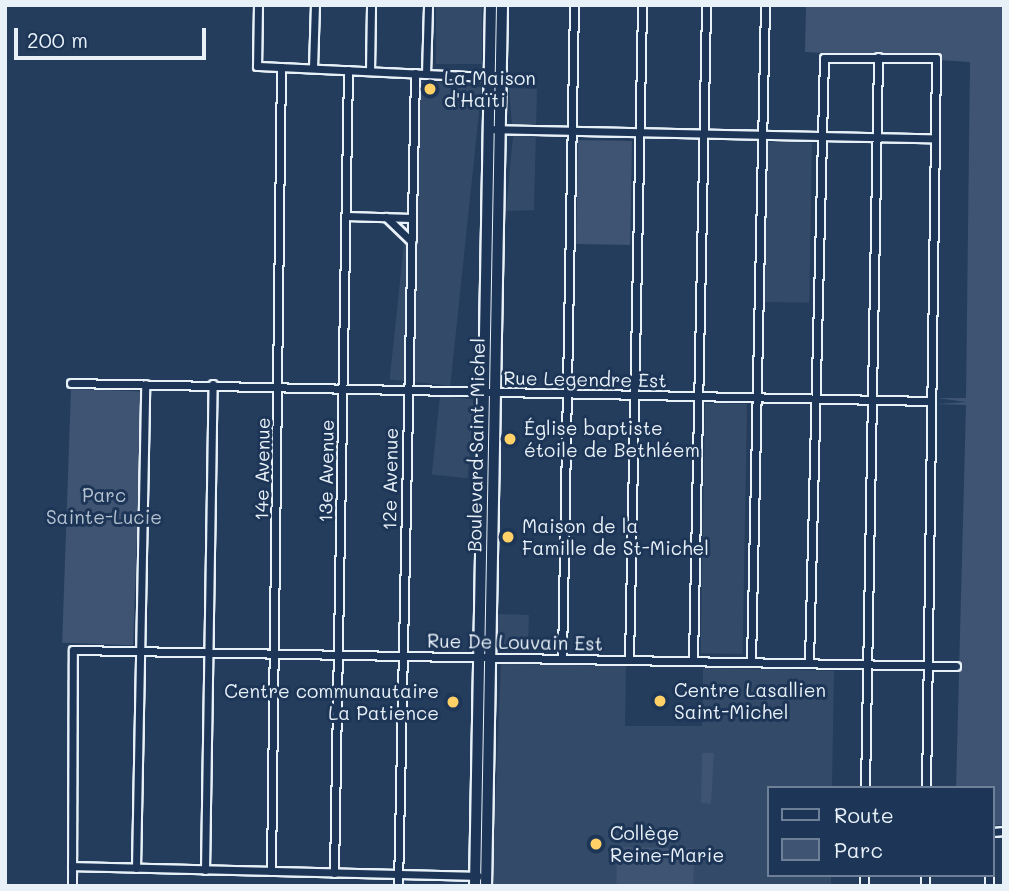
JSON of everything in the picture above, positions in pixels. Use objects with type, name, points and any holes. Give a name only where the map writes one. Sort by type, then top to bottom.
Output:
[{"type":"main road","name":"Boulevard Saint-Michel","points":[[480,881],[489,392],[491,5]]},
{"type":"main road","name":"Boulevard Saint-Michel","points":[[489,392],[500,130],[502,5]]},
{"type":"street","points":[[258,5],[257,66],[490,77]]},
{"type":"street","points":[[313,68],[315,5]]},
{"type":"street","points":[[370,71],[371,5]]},
{"type":"street","points":[[426,74],[428,5]]},
{"type":"street","points":[[562,659],[574,5]]},
{"type":"street","points":[[629,660],[642,5]]},
{"type":"street","points":[[693,660],[706,5]]},
{"type":"street","points":[[751,662],[765,5]]},
{"type":"street","points":[[865,786],[877,57]]},
{"type":"street","points":[[809,662],[824,58],[936,58],[926,786]]},
{"type":"street","name":"14e Avenue","points":[[271,871],[281,67]]},
{"type":"street","name":"13e Avenue","points":[[334,873],[348,70]]},
{"type":"street","name":"12e Avenue","points":[[398,886],[415,73]]},
{"type":"street","points":[[489,130],[935,138]]},
{"type":"street","points":[[346,216],[411,218]]},
{"type":"street","points":[[386,217],[411,241]]},
{"type":"street","name":"Rue Legendre Est","points":[[71,383],[931,401]]},
{"type":"street","points":[[136,868],[145,384]]},
{"type":"street","points":[[205,870],[213,384]]},
{"type":"street","name":"Rue De Louvain Est","points":[[72,866],[74,650],[956,666]]},
{"type":"street","points":[[72,886],[72,866],[398,875],[480,881]]},
{"type":"shaded area","points":[[436,5],[482,5],[482,64],[436,64]]},
{"type":"shaded area","points":[[421,81],[482,87],[450,386],[390,379]]},
{"type":"shaded area","points":[[509,88],[537,89],[534,210],[506,211],[513,136]]},
{"type":"shaded area","points":[[767,142],[812,143],[809,303],[764,302]]},
{"type":"shaded area","points":[[440,396],[476,400],[468,478],[432,475]]},
{"type":"shaded area","points":[[705,403],[747,404],[743,654],[701,653]]},
{"type":"shaded area","points":[[498,614],[529,615],[528,648],[497,647]]},
{"type":"shaded area","points":[[501,664],[626,666],[625,726],[702,726],[703,668],[834,671],[832,786],[768,786],[768,877],[831,877],[831,886],[492,886]]},
{"type":"green space","points":[[806,5],[1004,5],[1004,825],[995,825],[995,786],[956,786],[966,405],[937,404],[966,402],[937,398],[966,398],[970,62],[805,52]]},
{"type":"green space","points":[[578,140],[632,141],[630,245],[576,244]]},
{"type":"green space","name":"Parc Sainte-Lucie","points":[[71,389],[142,391],[133,645],[62,643]]},
{"type":"green space","points":[[702,753],[714,753],[711,804],[701,803]]},
{"type":"green space","points":[[617,847],[694,848],[693,886],[616,886]]},
{"type":"place","name":"La Maison d'Haïti","points":[[430,89]]},
{"type":"place","name":"Église baptiste étoile de Bethléem","points":[[510,439]]},
{"type":"place","name":"Maison de la Famille de St-Michel","points":[[508,537]]},
{"type":"place","name":"Centre Lasallien Saint-Michel","points":[[660,701]]},
{"type":"place","name":"Centre communautaire La Patience","points":[[453,702]]},
{"type":"place","name":"Collège Reine-Marie","points":[[596,844]]}]
